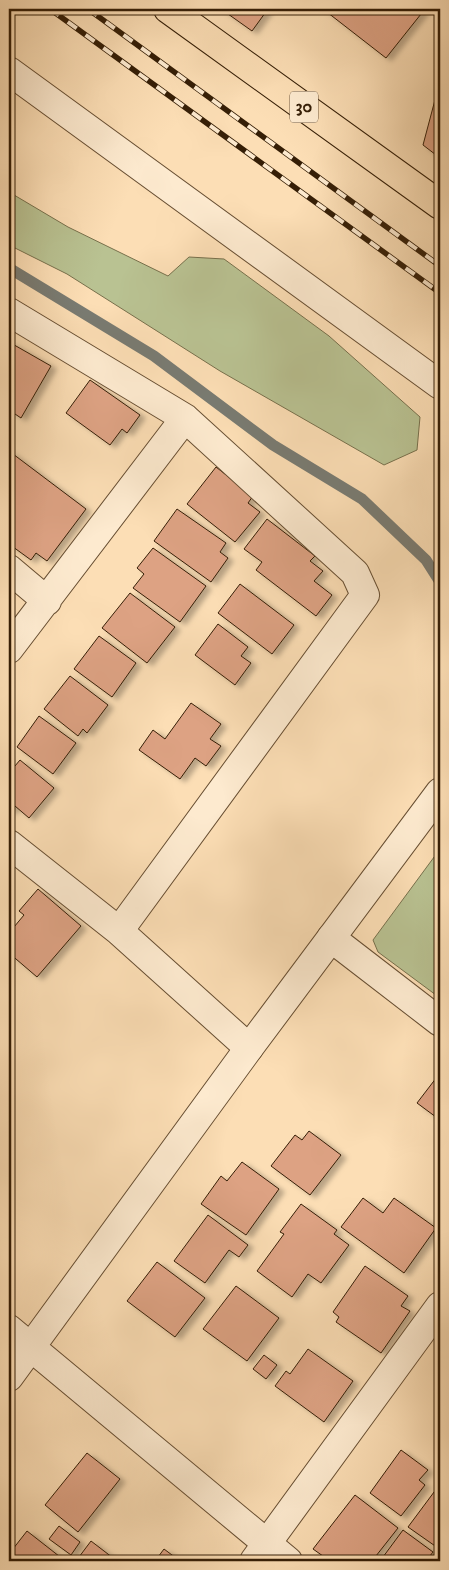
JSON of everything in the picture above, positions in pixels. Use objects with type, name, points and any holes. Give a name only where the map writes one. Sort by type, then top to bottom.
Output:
[{"type":"main road","name":"30","points":[[168,9],[440,205]]},
{"type":"street","points":[[9,71],[440,386]]},
{"type":"street","points":[[9,312],[185,418],[355,573],[365,595],[119,931]]},
{"type":"street","points":[[9,649],[185,418]]},
{"type":"street","points":[[9,569],[47,601]]},
{"type":"street","points":[[9,1378],[249,1048],[440,792]]},
{"type":"street","points":[[9,844],[119,931],[249,1048]]},
{"type":"street","points":[[331,938],[440,1022]]},
{"type":"street","points":[[260,1552],[440,1306]]},
{"type":"street","points":[[9,1329],[260,1552],[288,1561]]},
{"type":"green space","points":[[9,192],[68,227],[168,276],[189,257],[224,259],[329,336],[420,417],[417,450],[384,465],[220,371],[67,274],[9,245]]},
{"type":"green space","points":[[440,849],[440,998],[378,952],[373,940]]},
{"type":"building","points":[[221,9],[268,9],[252,31]]},
{"type":"building","points":[[323,9],[425,9],[386,58]]},
{"type":"building","points":[[440,81],[440,158],[423,145]]},
{"type":"building","points":[[9,342],[51,366],[21,418],[9,410]]},
{"type":"building","points":[[90,380],[140,415],[127,433],[122,429],[110,445],[66,413]]},
{"type":"building","points":[[9,451],[86,509],[47,561],[36,553],[31,560],[9,544],[13,537],[9,534]]},
{"type":"building","points":[[216,467],[253,496],[248,503],[260,512],[235,542],[187,504]]},
{"type":"building","points":[[177,509],[226,543],[220,552],[228,558],[211,582],[154,541]]},
{"type":"building","points":[[267,519],[315,556],[310,561],[323,571],[314,581],[332,595],[316,616],[256,570],[262,562],[244,549]]},
{"type":"building","points":[[153,548],[206,586],[180,622],[133,588],[144,574],[137,568]]},
{"type":"building","points":[[240,584],[294,625],[272,654],[218,613]]},
{"type":"building","points":[[130,593],[175,627],[147,663],[102,628]]},
{"type":"building","points":[[218,624],[248,647],[241,656],[251,663],[235,685],[195,655]]},
{"type":"building","points":[[99,636],[136,663],[112,697],[74,669]]},
{"type":"building","points":[[70,676],[108,705],[87,733],[83,729],[78,736],[44,709]]},
{"type":"building","points":[[191,703],[221,724],[210,739],[221,746],[206,766],[195,758],[180,779],[139,750],[153,730],[165,739]]},
{"type":"building","points":[[39,716],[76,743],[53,774],[17,747]]},
{"type":"building","points":[[20,760],[54,788],[29,818],[15,806],[9,811],[9,773]]},
{"type":"building","points":[[38,889],[81,926],[37,977],[9,953],[9,933],[24,915],[19,911]]},
{"type":"building","points":[[440,1073],[440,1120],[417,1103]]},
{"type":"building","points":[[309,1131],[341,1155],[310,1195],[271,1166],[295,1135],[302,1140]]},
{"type":"building","points":[[242,1162],[279,1189],[246,1235],[201,1204],[221,1176],[227,1181]]},
{"type":"building","points":[[363,1198],[383,1213],[394,1198],[436,1228],[404,1273],[341,1227]]},
{"type":"building","points":[[301,1204],[337,1230],[334,1234],[349,1245],[321,1283],[308,1274],[292,1297],[257,1271],[284,1234],[280,1232]]},
{"type":"building","points":[[208,1215],[248,1245],[239,1257],[229,1250],[205,1283],[174,1261]]},
{"type":"building","points":[[157,1262],[205,1298],[175,1337],[127,1301]]},
{"type":"building","points":[[365,1266],[408,1296],[401,1306],[410,1311],[381,1353],[336,1322],[339,1317],[333,1312]]},
{"type":"building","points":[[236,1286],[279,1318],[247,1361],[203,1329]]},
{"type":"building","points":[[308,1349],[353,1381],[324,1422],[275,1386],[286,1371],[290,1374]]},
{"type":"building","points":[[264,1355],[277,1365],[266,1379],[253,1369]]},
{"type":"building","points":[[440,1448],[440,1458],[435,1454]]},
{"type":"building","points":[[401,1450],[428,1470],[419,1480],[425,1485],[401,1516],[370,1493]]},
{"type":"building","points":[[87,1453],[120,1479],[78,1532],[45,1505]]},
{"type":"building","points":[[440,1484],[440,1545],[438,1548],[408,1527]]},
{"type":"building","points":[[355,1495],[398,1528],[372,1561],[330,1561],[313,1549]]},
{"type":"building","points":[[59,1526],[80,1542],[71,1555],[49,1539]]},
{"type":"building","points":[[403,1530],[433,1552],[426,1561],[380,1561]]},
{"type":"building","points":[[27,1531],[64,1560],[9,1561],[9,1554]]},
{"type":"building","points":[[91,1541],[117,1561],[76,1561]]},
{"type":"building","points":[[164,1549],[180,1561],[155,1561]]},
{"type":"waterway","points":[[9,268],[154,356],[273,445],[362,499],[426,560],[440,582]]},
{"type":"railway","points":[[50,9],[440,293]]},
{"type":"railway","points":[[88,9],[440,266]]}]
